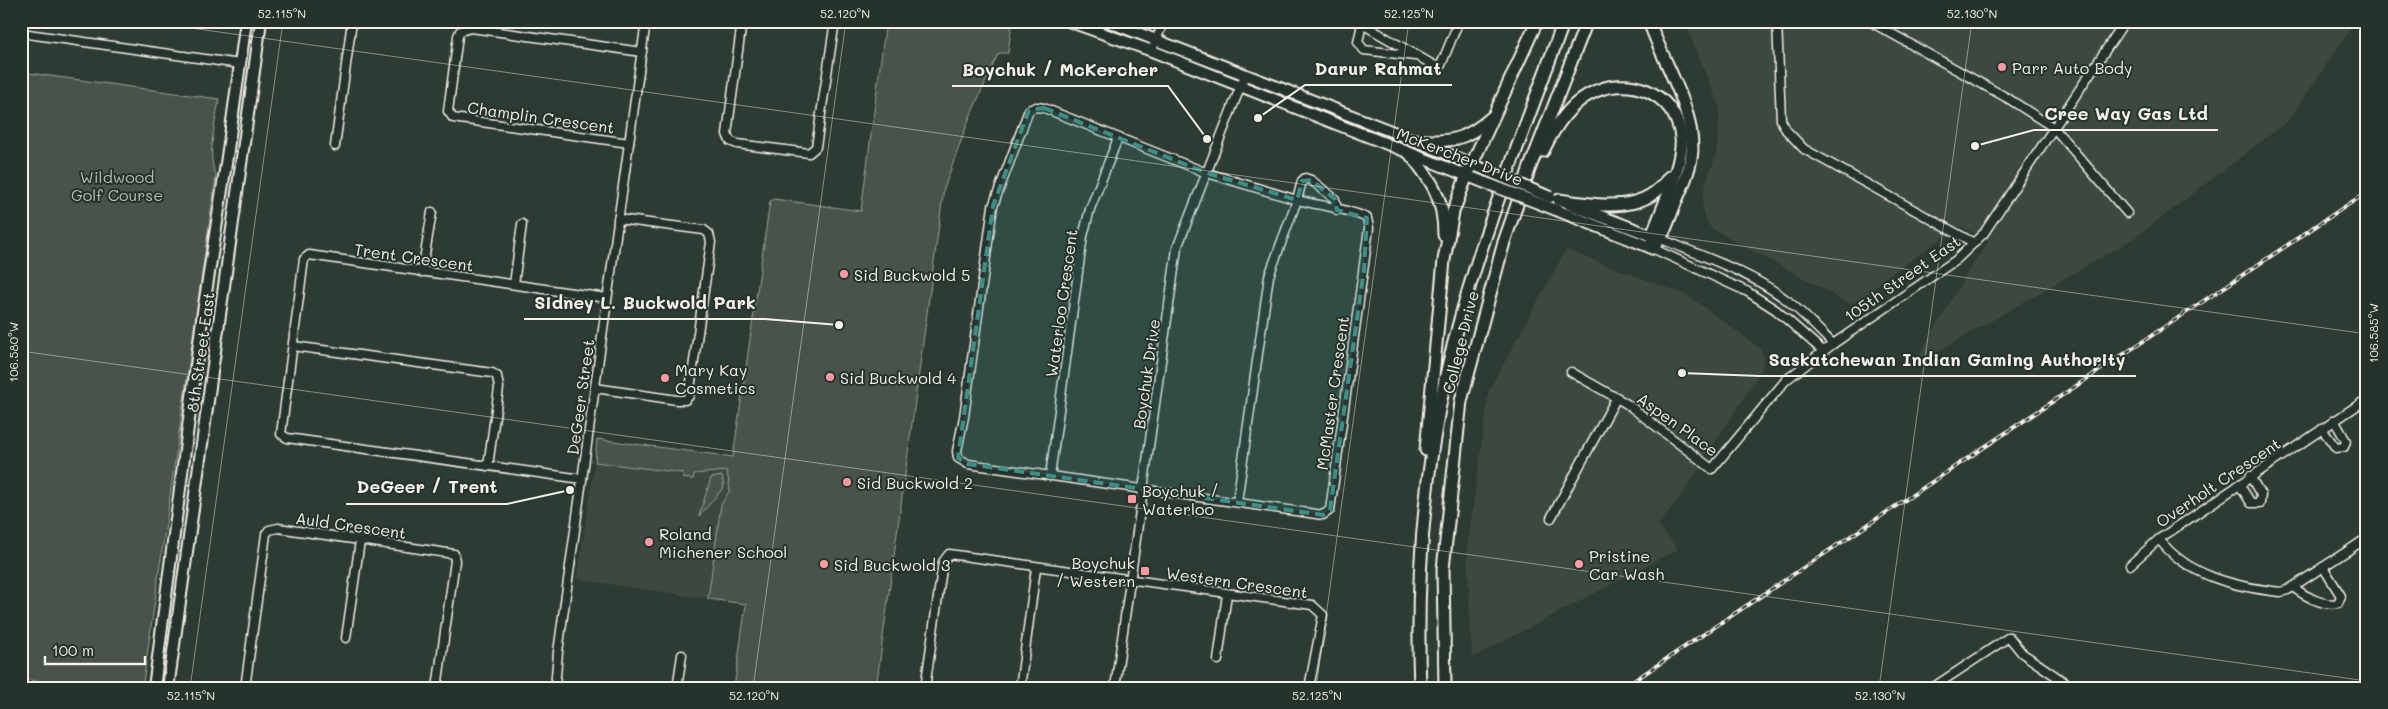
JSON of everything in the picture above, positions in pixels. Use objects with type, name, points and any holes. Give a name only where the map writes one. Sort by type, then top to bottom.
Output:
[{"type":"highway","points":[[1444,260],[1455,205],[1538,21]]},
{"type":"highway","name":"College Drive","points":[[1420,688],[1418,622],[1420,552],[1436,429],[1445,379],[1470,285],[1500,193],[1564,21]]},
{"type":"highway","name":"College Drive","points":[[1445,688],[1443,569],[1460,410],[1504,242],[1530,167],[1587,21]]},
{"type":"highway","points":[[1649,21],[1658,47],[1686,107],[1692,152],[1687,172],[1655,241]]},
{"type":"highway","points":[[1504,242],[1549,138],[1566,113],[1593,92],[1624,84],[1648,90],[1658,96],[1674,115],[1681,138],[1677,165],[1655,241]]},
{"type":"highway","points":[[1414,140],[1445,142],[1467,135],[1495,114]]},
{"type":"highway","points":[[1410,154],[1435,187],[1444,212],[1444,260],[1423,482],[1420,552]]},
{"type":"highway","points":[[1552,201],[1602,206],[1623,205],[1642,200],[1663,187],[1677,165]]},
{"type":"main road","name":"8th Street East","points":[[154,688],[202,322],[246,21]]},
{"type":"main road","name":"8th Street East","points":[[168,687],[261,21]]},
{"type":"main road","name":"McKercher Drive","points":[[1068,21],[1152,51],[1410,154],[1470,170],[1488,171],[1552,201],[1655,241]]},
{"type":"main road","name":"McKercher Drive","points":[[1107,21],[1414,140],[1470,170],[1483,182],[1552,201]]},
{"type":"street","points":[[335,146],[352,21]]},
{"type":"street","name":"DeGeer Street","points":[[555,688],[558,652],[646,21]]},
{"type":"street","points":[[742,21],[727,134],[730,141],[737,144],[809,152],[816,147],[834,21]]},
{"type":"street","points":[[1152,51],[1164,21]]},
{"type":"street","points":[[1418,56],[1364,50],[1358,42],[1360,23],[1418,56],[1435,66],[1441,65],[1459,21]]},
{"type":"street","points":[[1777,21],[1781,120],[1791,137],[1804,149],[1974,243]]},
{"type":"street","points":[[1869,21],[2009,99],[2054,128],[2127,213]]},
{"type":"street","name":"105th Street East","points":[[1823,351],[1940,271],[1984,234],[2125,21]]},
{"type":"street","name":"Champlin Crescent","points":[[629,143],[453,118],[448,110],[458,36],[464,28],[471,28],[642,52]]},
{"type":"street","points":[[21,33],[240,64]]},
{"type":"street","name":"Boychuk Drive","points":[[1115,688],[1177,248],[1246,74]]},
{"type":"street","points":[[1144,488],[968,464],[958,458],[957,451],[964,417],[993,206],[1029,110],[1036,107],[1044,108],[1207,173]]},
{"type":"street","name":"Waterloo Crescent","points":[[1050,476],[1083,236],[1090,209],[1118,138]]},
{"type":"street","name":"McMaster Crescent","points":[[1144,488],[1323,515],[1330,510],[1369,228],[1367,218],[1358,214],[1297,200],[1207,173]]},
{"type":"street","points":[[1237,502],[1269,276],[1297,200],[1300,185],[1305,178],[1311,180],[1335,198],[1337,210]]},
{"type":"street","points":[[422,272],[432,212]]},
{"type":"street","points":[[595,388],[678,400],[685,400],[689,396],[711,242],[709,234],[704,230],[618,219]]},
{"type":"street","points":[[514,284],[522,224]]},
{"type":"street","name":"McKercher Drive","points":[[1655,241],[1734,269],[1764,285],[1810,319],[1833,344]]},
{"type":"street","name":"McKercher Drive","points":[[1655,241],[1748,292],[1776,310],[1823,351]]},
{"type":"street","name":"Trent Crescent","points":[[582,480],[287,438],[281,434],[281,423],[304,259],[309,255],[607,298]]},
{"type":"street","points":[[293,346],[497,376],[499,388],[488,466]]},
{"type":"street","name":"Aspen Place","points":[[1571,372],[1617,397],[1712,469],[1786,380],[1823,351]]},
{"type":"street","name":"Aspen Place","points":[[1551,518],[1617,397]]},
{"type":"street","name":"Overholt Crescent","points":[[2367,399],[2159,539],[2180,560],[2211,577],[2229,584],[2280,592],[2293,587],[2367,538]]},
{"type":"street","points":[[2322,429],[2336,448],[2344,447],[2346,442],[2334,420]]},
{"type":"street","points":[[2239,484],[2251,503],[2260,503],[2261,495],[2250,476]]},
{"type":"street","name":"Auld Crescent","points":[[245,688],[266,534],[269,530],[278,528],[360,541],[451,552],[455,557],[437,688]]},
{"type":"street","points":[[2130,565],[2159,539]]},
{"type":"street","points":[[346,638],[360,541]]},
{"type":"street","name":"Western Crescent","points":[[925,688],[942,562],[949,554],[1036,568],[1312,605],[1322,615],[1309,688]]},
{"type":"street","points":[[2293,587],[2303,595],[2335,604],[2338,603],[2341,596],[2323,567]]},
{"type":"street","points":[[1020,688],[1036,568]]},
{"type":"street","points":[[1218,660],[1227,594]]},
{"type":"street","points":[[1932,688],[2009,637],[2022,653],[2073,688]]},
{"type":"street","points":[[677,688],[682,655]]},
{"type":"highlighted area","points":[[1044,108],[1207,173],[1297,200],[1302,181],[1311,180],[1335,199],[1337,210],[1367,218],[1364,270],[1330,510],[1323,515],[968,464],[958,458],[993,206],[1029,110]]},
{"type":"shaded area","points":[[1684,21],[2356,21],[2288,121],[2136,237],[1913,366],[1969,270],[1989,241],[1959,226],[1884,279],[1861,301],[1852,303],[1842,301],[1829,292],[1711,228],[1703,214],[1703,200],[1705,185],[1716,156],[1720,108]]},
{"type":"shaded area","points":[[1566,250],[1689,296],[1761,349],[1764,356],[1762,369],[1683,493],[1658,525],[1678,549],[1472,658],[1467,550],[1489,390]]},
{"type":"shaded area","name":"Roland Michener School","points":[[595,462],[697,475],[727,470],[730,490],[721,505],[708,599],[577,579]]},
{"type":"green space","points":[[886,21],[1012,21],[1008,53],[1000,53],[997,56],[969,119],[944,188],[876,688],[734,688],[746,604],[708,599],[721,505],[730,490],[727,471],[694,474],[693,479],[683,478],[683,473],[595,462],[597,439],[733,457],[770,201],[774,199],[861,211]]},
{"type":"green space","name":"Wildwood Golf Course","points":[[21,72],[219,99],[212,148],[213,167],[216,176],[143,683],[138,688],[88,688],[21,679]]},
{"type":"green space","points":[[722,476],[724,487],[699,516],[711,478]]},
{"type":"railway","points":[[1623,688],[2367,192]]},
{"type":"place","name":"Parr Auto Body","points":[[2002,67]]},
{"type":"place","name":"Darur Rahmat","points":[[1258,118]]},
{"type":"place","name":"Boychuk / McKercher","points":[[1207,139]]},
{"type":"place","name":"Cree Way Gas Ltd","points":[[1975,146]]},
{"type":"place","name":"Sid Buckwold 5","points":[[844,274]]},
{"type":"place","name":"Sidney L. Buckwold Park","points":[[839,325]]},
{"type":"place","name":"Saskatchewan Indian Gaming Authority","points":[[1682,373]]},
{"type":"place","name":"Sid Buckwold 4","points":[[830,377]]},
{"type":"place","name":"Mary Kay Cosmetics","points":[[665,378]]},
{"type":"place","name":"Sid Buckwold 2","points":[[847,482]]},
{"type":"place","name":"DeGeer / Trent","points":[[570,490]]},
{"type":"place","name":"Boychuk / Waterloo","points":[[1132,499]]},
{"type":"place","name":"Roland Michener School","points":[[649,542]]},
{"type":"place","name":"Sid Buckwold 3","points":[[824,564]]},
{"type":"place","name":"Pristine Car Wash","points":[[1579,564]]},
{"type":"place","name":"Boychuk / Western","points":[[1145,571]]}]
